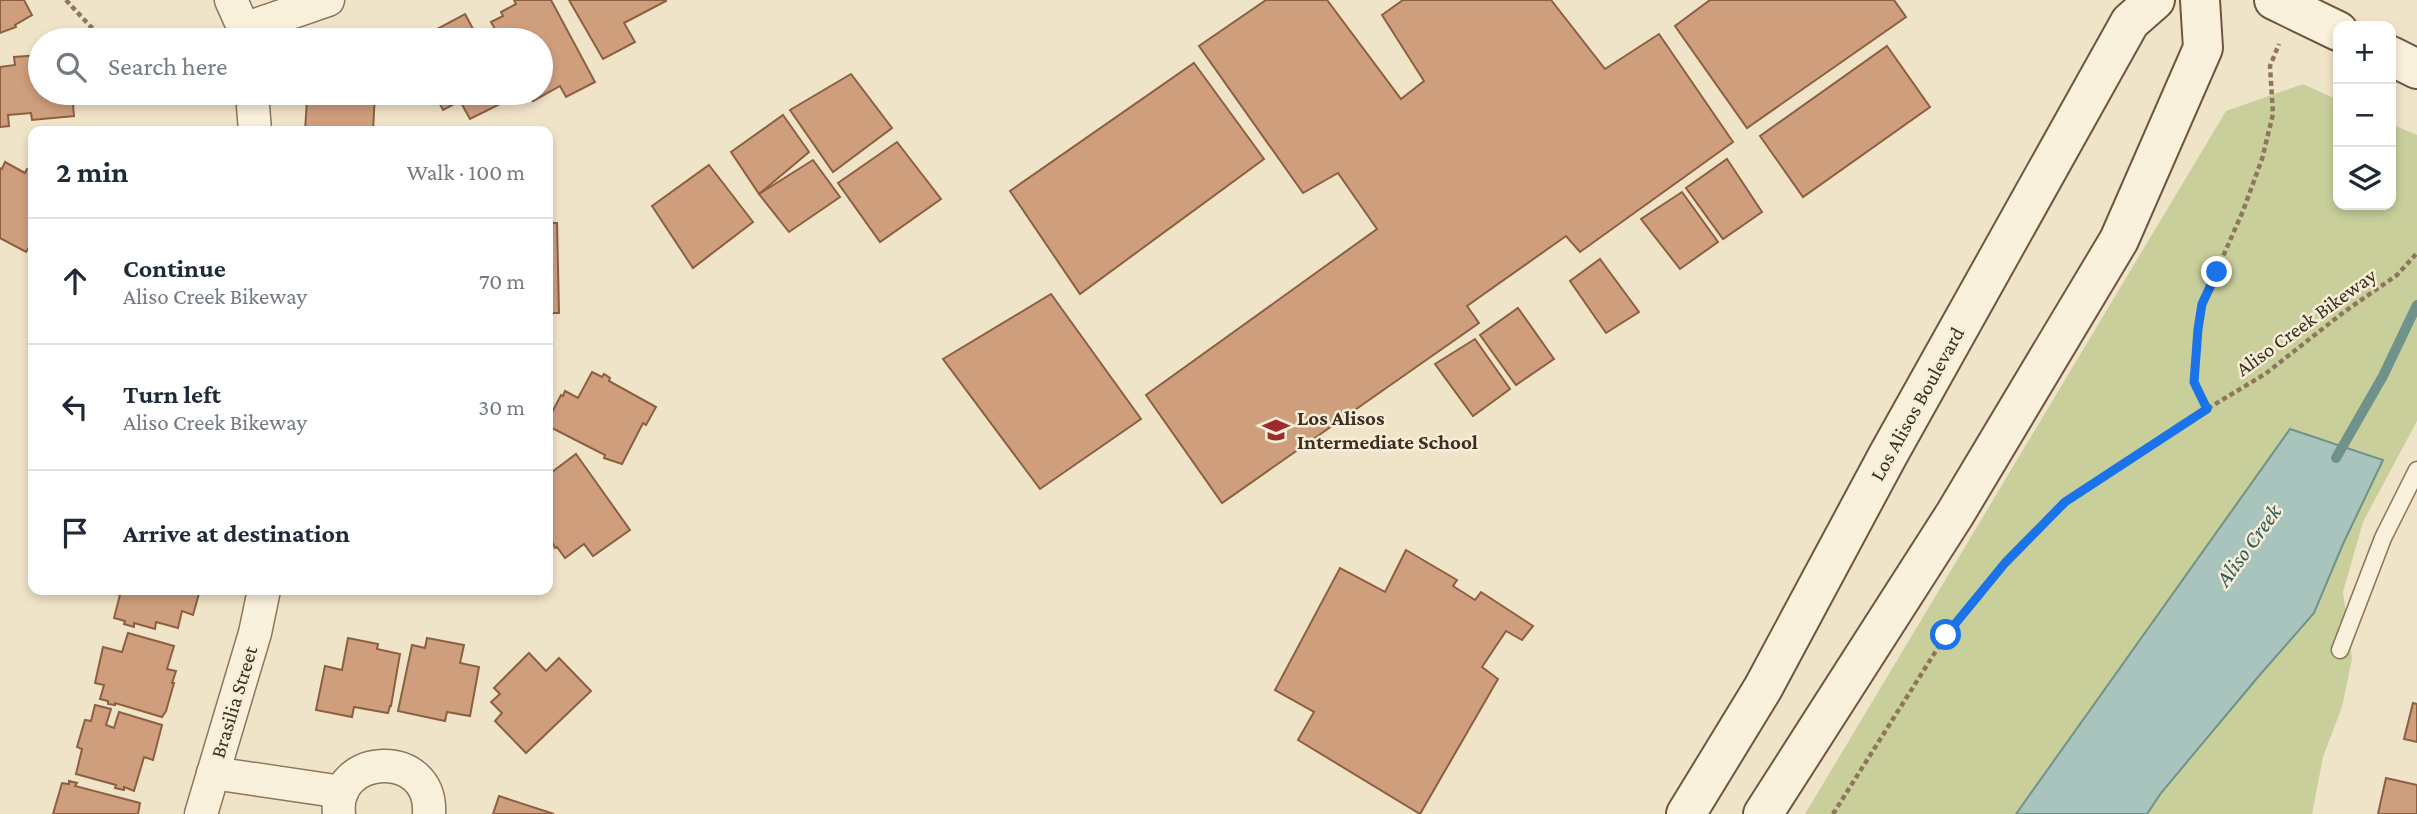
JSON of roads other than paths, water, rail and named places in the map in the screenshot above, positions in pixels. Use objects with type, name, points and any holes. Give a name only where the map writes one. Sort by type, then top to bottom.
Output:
[{"type":"main road","name":"Los Alisos Boulevard","points":[[1686,814],[1763,688],[1894,443],[2130,22],[2155,0]]},
{"type":"main road","points":[[1763,814],[1955,514],[2119,240],[2203,48],[2200,0]]},
{"type":"main road","points":[[2274,0],[2333,29]]},
{"type":"main road","points":[[2396,58],[2417,68]]},
{"type":"street","points":[[231,0],[241,28]]},
{"type":"street","points":[[261,28],[328,0]]},
{"type":"street","points":[[253,105],[254,126]]},
{"type":"street","name":"Brasilia Street","points":[[201,814],[255,633],[263,595]]},
{"type":"street","points":[[213,773],[341,803],[353,778],[367,768],[384,765],[402,768],[417,778],[426,793],[429,814]]},
{"type":"lane","points":[[2340,650],[2383,538],[2417,470]]},
{"type":"water","points":[[2290,429],[2383,460],[2314,613],[2161,793],[2147,814],[2016,814]]},
{"type":"waterway","name":"Aliso Creek","points":[[2336,458],[2383,376],[2417,305]]},
{"type":"place","name":"Los Alisos Intermediate School","points":[[1276,430]]}]
